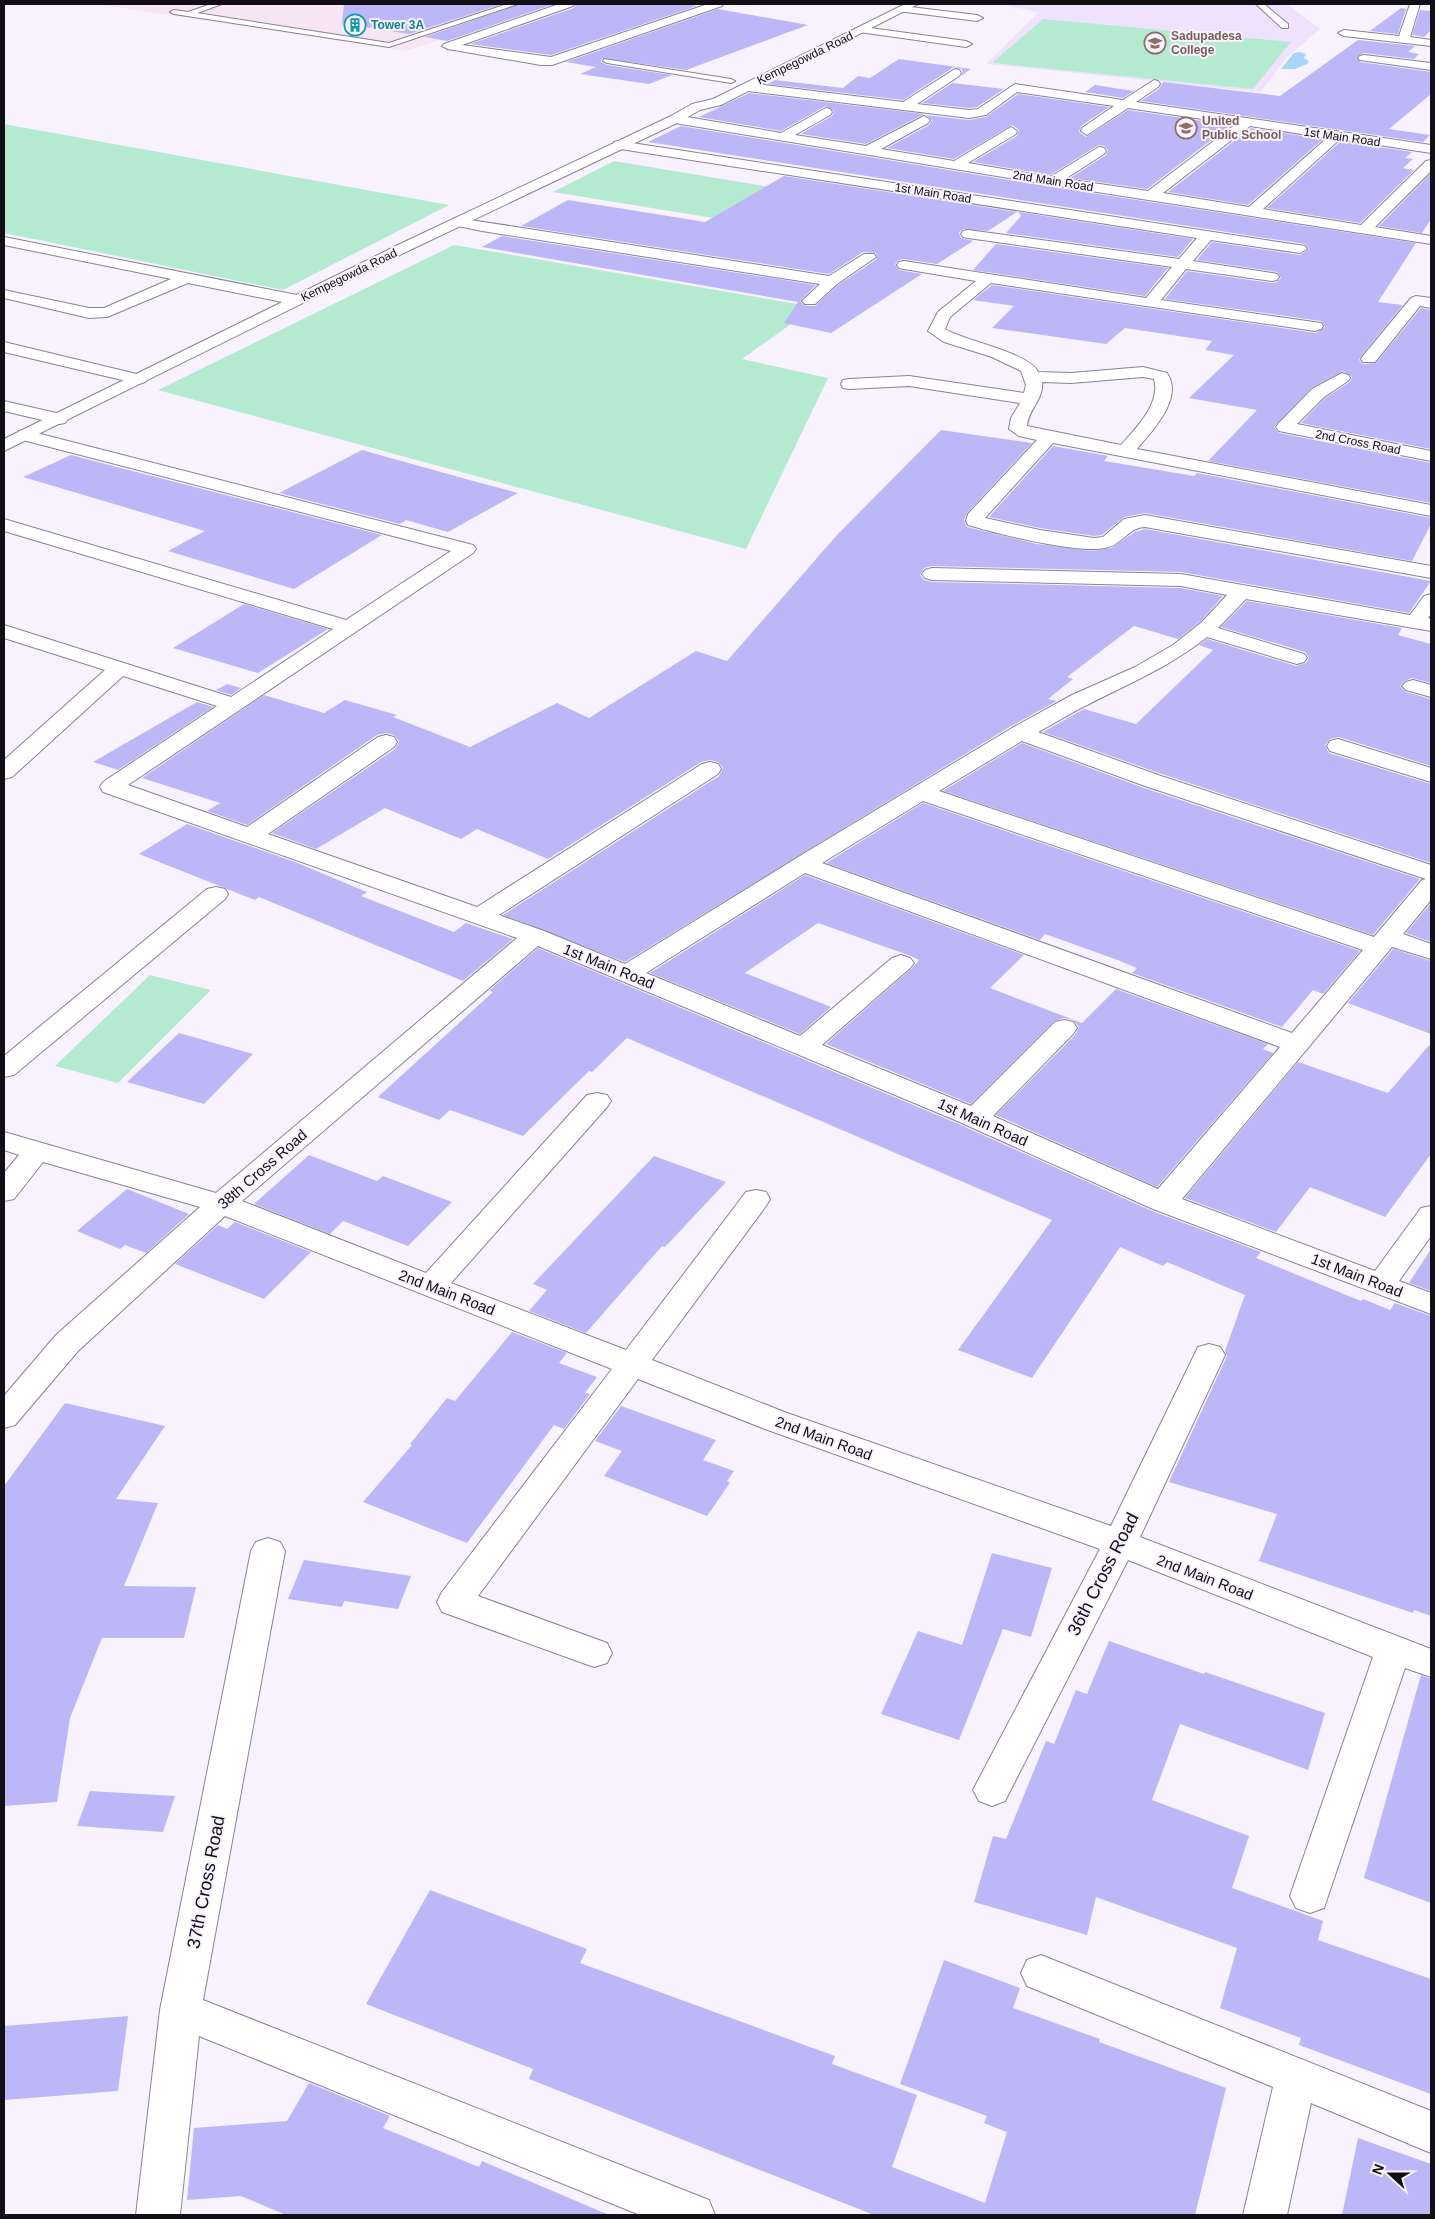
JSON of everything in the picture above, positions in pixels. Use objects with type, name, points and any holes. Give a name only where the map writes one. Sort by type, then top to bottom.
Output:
[{"type":"street","points":[[570,4],[448,46],[541,62],[552,61],[718,4]]},
{"type":"street","points":[[1403,40],[1414,4]]},
{"type":"street","points":[[907,7],[977,18]]},
{"type":"street","name":"Kempegowda Road","points":[[4,446],[297,300],[696,107],[717,102],[907,7]]},
{"type":"street","points":[[863,30],[966,44]]},
{"type":"street","points":[[1344,33],[1431,42]]},
{"type":"street","points":[[1364,58],[1431,67]]},
{"type":"street","points":[[748,87],[904,107],[955,73]]},
{"type":"street","name":"Kempegowda Road","points":[[696,107],[692,98],[735,79]]},
{"type":"street","points":[[1087,131],[1154,84]]},
{"type":"street","name":"1st Main Road","points":[[904,107],[969,114],[982,112],[1016,88],[1124,106],[1431,149]]},
{"type":"street","points":[[784,136],[826,112]]},
{"type":"street","name":"2nd Main Road","points":[[676,118],[1052,181],[1431,240]]},
{"type":"street","points":[[869,150],[924,120]]},
{"type":"street","points":[[1151,195],[1246,123]]},
{"type":"street","points":[[956,165],[1011,130]]},
{"type":"street","points":[[1252,211],[1336,136]]},
{"type":"street","name":"1st Main Road","points":[[619,145],[1300,249]]},
{"type":"street","points":[[1052,181],[1099,151]]},
{"type":"street","points":[[1365,229],[1431,164]]},
{"type":"street","points":[[462,221],[482,227],[832,282]]},
{"type":"street","points":[[968,234],[1182,266],[1272,277]]},
{"type":"street","points":[[1150,303],[1207,235]]},
{"type":"street","points":[[4,241],[297,300]]},
{"type":"street","points":[[810,302],[832,282],[869,257]]},
{"type":"street","points":[[904,265],[1315,326]]},
{"type":"street","points":[[4,294],[89,313],[107,312],[186,278]]},
{"type":"street","points":[[988,278],[943,315],[936,331],[950,339],[998,354],[1028,368],[1034,387],[1030,399],[1019,417],[1018,429],[1431,511]]},
{"type":"street","points":[[1369,359],[1424,302]]},
{"type":"street","points":[[4,347],[139,379]]},
{"type":"street","points":[[1032,377],[1071,378],[1144,372],[1161,376],[1165,390],[1156,410],[1142,432],[1126,451]]},
{"type":"street","name":"2nd Cross Road","points":[[1342,378],[1318,393],[1285,427],[1431,456]]},
{"type":"street","points":[[849,384],[909,381],[1030,399]]},
{"type":"street","points":[[4,406],[58,418]]},
{"type":"street","points":[[4,631],[234,705],[466,549],[25,435]]},
{"type":"street","points":[[1049,436],[975,518],[975,522],[1080,542],[1101,543],[1111,540],[1129,523],[1145,521],[1431,572]]},
{"type":"street","points":[[4,525],[350,628]]},
{"type":"street","points":[[1431,552],[1431,562]]},
{"type":"street","points":[[932,574],[1181,580],[1424,624],[1431,600]]},
{"type":"street","points":[[627,974],[803,864],[1020,733],[1080,700],[1142,671],[1180,649],[1204,630],[1242,592]]},
{"type":"street","points":[[1204,630],[1297,658]]},
{"type":"street","points":[[4,772],[120,668]]},
{"type":"street","name":"1st Main Road","points":[[234,705],[111,787],[535,936],[975,1118],[1163,1202],[1382,1283],[1431,1304]]},
{"type":"street","points":[[1020,733],[1153,781],[1431,873]]},
{"type":"street","points":[[250,836],[386,742]]},
{"type":"street","points":[[1338,746],[1431,775]]},
{"type":"street","points":[[480,916],[710,769]]},
{"type":"street","points":[[922,793],[1383,942],[1431,952]]},
{"type":"street","points":[[803,864],[1297,1044]]},
{"type":"street","points":[[1163,1202],[1431,885]]},
{"type":"street","points":[[4,1069],[216,894]]},
{"type":"street","name":"38th Cross Road","points":[[4,1417],[67,1343],[221,1204],[535,936]]},
{"type":"street","points":[[804,1047],[901,963]]},
{"type":"street","points":[[975,1118],[1064,1028]]},
{"type":"street","points":[[431,1286],[598,1101]]},
{"type":"street","name":"2nd Main Road","points":[[4,1141],[221,1204],[776,1421],[1120,1543],[1393,1650],[1431,1663]]},
{"type":"street","points":[[4,1192],[37,1151]]},
{"type":"street","points":[[594,1653],[454,1602],[756,1199]]},
{"type":"street","points":[[1382,1283],[1431,1215]]},
{"type":"street","name":"36th Cross Road","points":[[992,1790],[1120,1543],[1209,1356]]},
{"type":"street","name":"37th Cross Road","points":[[158,2215],[181,2010],[268,1551]]},
{"type":"street","points":[[1310,1896],[1393,1650]]},
{"type":"street","points":[[1041,1973],[1431,2132]]},
{"type":"street","points":[[181,2010],[693,2215]]},
{"type":"street","points":[[1265,2215],[1296,2077]]},
{"type":"lane","points":[[187,14],[218,4]]},
{"type":"lane","points":[[174,12],[389,45],[514,4]]},
{"type":"lane","points":[[1260,4],[1285,26]]},
{"type":"lane","points":[[607,61],[735,79]]},
{"type":"shaded area","points":[[96,4],[547,4],[406,51]]},
{"type":"shaded area","name":"Sadupadesa College","points":[[999,4],[1287,4],[1320,29],[1287,57],[1261,92],[986,64],[1039,12]]},
{"type":"green space","points":[[1043,19],[1291,42],[1253,89],[992,63]]},
{"type":"green space","points":[[4,124],[449,205],[283,290],[4,233]]},
{"type":"green space","points":[[614,161],[938,215],[898,248],[553,192]]},
{"type":"green space","points":[[454,245],[815,307],[742,359],[828,378],[746,549],[158,390]]},
{"type":"green space","points":[[150,975],[211,990],[118,1083],[55,1066]]},
{"type":"water","points":[[1294,53],[1306,54],[1304,58],[1309,61],[1307,64],[1295,69],[1281,69]]},
{"type":"building","points":[[344,4],[502,4],[409,34],[342,23]]},
{"type":"building","points":[[520,4],[554,4],[447,41],[425,37]]},
{"type":"building","points":[[576,4],[686,4],[697,6],[551,55],[470,44],[574,8]]},
{"type":"building","points":[[1401,8],[1406,9],[1398,34],[1370,31]]},
{"type":"building","points":[[718,9],[808,25],[686,70],[602,58],[601,62],[607,65],[672,75],[649,84],[580,74],[596,67],[566,62]]},
{"type":"building","points":[[1420,10],[1431,11],[1431,30],[1424,37],[1412,35]]},
{"type":"building","points":[[1358,40],[1415,46],[1408,52],[1419,54],[1414,59],[1364,53],[1357,57],[1360,62],[1431,72],[1431,94],[1389,129],[1430,135],[1423,142],[1141,101],[1159,89],[1163,82],[1280,96]]},
{"type":"building","points":[[899,59],[971,69],[961,76],[963,72],[961,69],[954,67],[903,100],[768,84],[775,80],[843,88],[858,76],[870,78]]},
{"type":"building","points":[[957,80],[953,83],[1004,89],[977,107],[969,108],[922,103]]},
{"type":"building","points":[[1095,85],[1134,91],[1123,98],[1085,92]]},
{"type":"building","points":[[749,93],[924,114],[866,144],[801,134],[832,116],[834,111],[826,106],[781,131],[699,117]]},
{"type":"building","points":[[1018,94],[1109,107],[1081,126],[1079,132],[1086,137],[1128,110],[1231,125],[1147,189],[1070,178],[1106,155],[1108,150],[1104,146],[1099,145],[1050,175],[973,162],[1017,136],[1019,130],[1012,125],[954,159],[887,148],[929,125],[932,120],[925,115],[969,120],[986,117]]},
{"type":"building","points":[[681,126],[1052,187],[1416,243],[1378,302],[1403,305],[1359,360],[1363,364],[1376,363],[1421,308],[1431,310],[1431,449],[1301,423],[1325,398],[1350,382],[1352,377],[1343,371],[1311,388],[1274,427],[1279,433],[1431,463],[1431,503],[1208,461],[1257,410],[1189,398],[1234,355],[1205,350],[1212,341],[1125,328],[1106,344],[992,328],[1014,306],[973,300],[992,285],[1316,333],[1325,327],[1321,321],[1165,299],[1187,271],[1272,283],[1277,282],[1281,278],[1277,272],[1197,260],[1212,242],[1300,255],[1309,249],[1305,244],[648,142]]},
{"type":"building","points":[[1251,128],[1323,139],[1248,205],[1168,192]]},
{"type":"building","points":[[1341,141],[1412,152],[1405,158],[1413,159],[1403,168],[1414,170],[1360,223],[1267,208]]},
{"type":"building","points":[[1431,173],[1431,219],[1422,233],[1379,226]]},
{"type":"building","points":[[784,176],[1017,212],[988,231],[963,229],[959,233],[961,238],[973,241],[937,264],[904,259],[899,260],[895,264],[899,270],[922,274],[831,333],[784,323],[798,302],[482,247],[502,236],[816,285],[800,301],[805,306],[815,306],[838,285],[877,259],[876,253],[863,252],[829,274],[521,226],[568,200],[705,222]]},
{"type":"building","points":[[1019,212],[1193,239],[1178,257],[1006,233],[1021,216]]},
{"type":"building","points":[[996,244],[1168,268],[1145,296],[973,270]]},
{"type":"building","points":[[941,430],[1032,443],[967,513],[964,520],[967,527],[1037,544],[1092,551],[1111,548],[1135,532],[1145,529],[1431,581],[1409,613],[1181,572],[932,566],[924,568],[920,575],[924,580],[932,582],[1181,588],[1223,596],[1201,621],[1178,639],[1134,626],[1067,677],[1073,679],[1048,699],[1057,701],[1011,726],[625,962],[503,915],[719,776],[723,768],[718,762],[710,760],[701,762],[548,859],[477,829],[461,839],[385,808],[316,849],[272,833],[395,749],[399,741],[394,735],[386,733],[377,735],[247,825],[207,811],[220,803],[142,778],[264,695],[324,713],[345,700],[397,715],[393,717],[470,747],[557,703],[589,718],[696,651],[727,661],[837,535]]},
{"type":"building","points":[[1053,446],[1108,456],[1104,461],[1194,476],[1197,473],[1431,518],[1431,524],[1412,561],[1145,513],[1124,517],[1102,535],[1094,536],[1040,528],[989,517]]},
{"type":"building","points":[[362,450],[518,493],[448,532],[406,520],[400,524],[279,493]]},
{"type":"building","points":[[71,455],[382,535],[294,589],[168,551],[205,531],[23,477]]},
{"type":"building","points":[[1247,601],[1402,628],[1398,635],[1431,644],[1431,683],[1412,678],[1400,686],[1406,692],[1431,699],[1431,766],[1339,737],[1330,739],[1325,745],[1329,753],[1431,784],[1431,863],[1162,774],[1043,732],[1084,709],[1136,724],[1213,650],[1199,645],[1207,639],[1296,666],[1306,663],[1309,658],[1305,652],[1221,627]]},
{"type":"building","points":[[244,604],[328,629],[258,673],[173,648]]},
{"type":"building","points":[[227,684],[241,688],[231,695],[216,690]]},
{"type":"building","points":[[197,702],[213,707],[118,770],[93,762]]},
{"type":"building","points":[[1022,743],[1144,788],[1420,879],[1373,935],[943,791]]},
{"type":"building","points":[[923,803],[1360,951],[1323,994],[1313,990],[1282,1027],[1132,973],[1137,968],[1115,959],[1045,934],[1040,940],[826,863]]},
{"type":"building","points":[[187,824],[295,862],[367,892],[361,896],[454,932],[466,923],[513,939],[463,981],[259,897],[255,900],[139,854]]},
{"type":"building","points":[[805,875],[1024,955],[990,988],[1082,1023],[1116,989],[1268,1044],[1263,1049],[1273,1053],[1157,1187],[996,1115],[1075,1035],[1079,1027],[1073,1020],[1064,1018],[1054,1021],[971,1104],[826,1044],[911,969],[919,960],[911,956],[818,923],[745,973],[831,1007],[800,1034],[650,973]]},
{"type":"building","points":[[1431,903],[1431,942],[1406,933]]},
{"type":"building","points":[[538,948],[954,1122],[1152,1211],[1261,1252],[1256,1258],[1361,1301],[1363,1299],[1390,1310],[1395,1303],[1431,1316],[1431,1616],[1414,1610],[1413,1613],[1259,1561],[1277,1514],[1169,1482],[1227,1356],[1225,1351],[1245,1295],[1167,1262],[1163,1266],[1120,1247],[1032,1378],[958,1350],[1052,1220],[627,1038],[592,1072],[589,1071],[523,1136],[450,1110],[439,1120],[378,1097],[493,992],[489,991]]},
{"type":"building","points":[[1393,949],[1431,961],[1431,1034],[1348,1003]]},
{"type":"building","points":[[179,1033],[253,1054],[204,1104],[127,1082]]},
{"type":"building","points":[[1431,1043],[1431,1154],[1385,1217],[1310,1187],[1276,1232],[1185,1198],[1298,1062],[1388,1093]]},
{"type":"building","points":[[309,1155],[377,1181],[383,1176],[452,1202],[408,1246],[343,1221],[330,1234],[254,1204]]},
{"type":"building","points":[[654,1156],[726,1182],[665,1247],[662,1246],[586,1333],[529,1311],[547,1290],[533,1284]]},
{"type":"building","points":[[127,1189],[189,1214],[146,1253],[125,1245],[120,1249],[77,1231]]},
{"type":"building","points":[[235,1222],[311,1252],[264,1299],[175,1264],[218,1225],[227,1229]]},
{"type":"building","points":[[1431,1249],[1431,1291],[1409,1283]]},
{"type":"building","points":[[512,1332],[567,1353],[559,1363],[597,1377],[585,1393],[590,1394],[564,1429],[554,1425],[467,1543],[363,1502],[412,1445],[410,1444],[447,1398],[455,1401]]},
{"type":"building","points":[[65,1403],[165,1426],[116,1499],[158,1503],[124,1586],[196,1587],[184,1638],[102,1638],[70,1718],[57,1802],[4,1806],[4,1486]]},
{"type":"building","points":[[621,1406],[716,1440],[703,1460],[734,1471],[727,1481],[730,1483],[707,1516],[604,1476],[622,1451],[595,1441]]},
{"type":"building","points":[[992,1553],[1052,1568],[1031,1637],[1003,1629],[959,1740],[881,1714],[918,1631],[962,1645]]},
{"type":"building","points":[[304,1560],[411,1576],[398,1609],[344,1601],[342,1607],[288,1599]]},
{"type":"building","points":[[1109,1641],[1325,1713],[1308,1770],[1180,1724],[1152,1800],[1249,1836],[1232,1888],[1323,1921],[1318,1940],[1431,1979],[1431,2094],[1299,2045],[1301,2038],[1220,2008],[1237,1948],[1096,1897],[1087,1935],[974,1902],[993,1836],[1006,1839],[1046,1741],[1054,1744],[1076,1690],[1087,1694]]},
{"type":"building","points":[[1421,1675],[1431,1679],[1431,1903],[1364,1878]]},
{"type":"building","points":[[90,1791],[175,1796],[163,1832],[77,1826]]},
{"type":"building","points":[[430,1890],[587,1949],[580,1963],[835,2056],[832,2064],[917,2095],[892,2167],[985,2203],[1007,2132],[984,2123],[987,2116],[900,2084],[944,1960],[1020,1988],[1013,2008],[1100,2039],[1099,2042],[1226,2088],[1195,2215],[874,2215],[529,2079],[533,2069],[366,2004]]},
{"type":"building","points":[[128,2016],[118,2091],[4,2100],[4,2026]]},
{"type":"building","points":[[309,2083],[390,2116],[383,2128],[479,2167],[482,2161],[609,2215],[286,2215],[241,2196],[187,2200],[194,2128],[287,2121]]},
{"type":"building","points":[[1358,2138],[1431,2164],[1431,2215],[1342,2215]]},
{"type":"place","name":"Tower 3A","points":[[355,25]]},
{"type":"place","name":"Sadupadesa College","points":[[1155,43]]},
{"type":"place","name":"United Public School","points":[[1186,128]]}]
